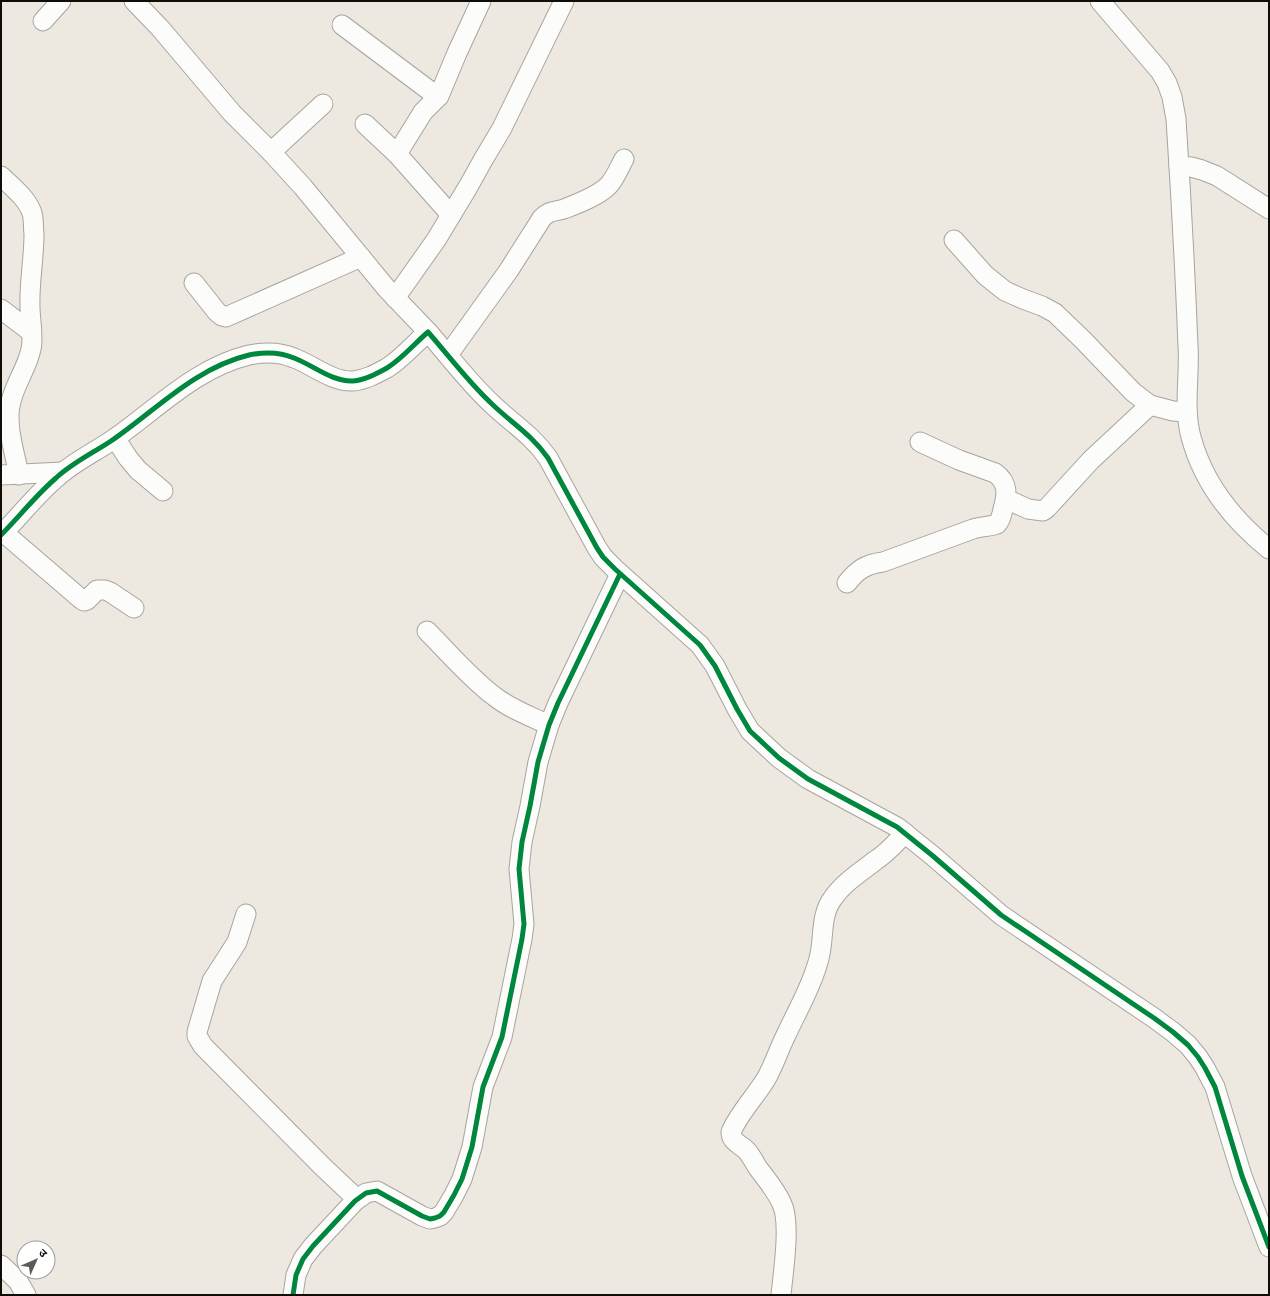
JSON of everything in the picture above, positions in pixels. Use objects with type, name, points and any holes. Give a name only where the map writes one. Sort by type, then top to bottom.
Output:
[{"type":"street","points":[[42,21],[61,1]]},
{"type":"street","points":[[134,1],[160,28],[232,113],[271,152],[317,203],[395,298],[428,332],[476,388],[494,406],[532,438],[541,448],[603,558],[700,645],[715,666],[744,722],[750,731],[760,741],[794,770],[808,779],[878,816],[905,833],[934,856],[1001,915],[1154,1018],[1188,1045],[1198,1057],[1215,1087],[1242,1176],[1269,1247]]},
{"type":"street","points":[[397,154],[423,112],[438,97],[481,1]]},
{"type":"street","points":[[395,298],[436,240],[502,128],[564,1]]},
{"type":"street","points":[[1100,1],[1160,71],[1167,83],[1172,97],[1179,166],[1185,261],[1189,362],[1187,412],[1191,436],[1204,472],[1211,485],[1240,524],[1269,549]]},
{"type":"street","points":[[342,25],[438,97]]},
{"type":"street","points":[[271,152],[323,104]]},
{"type":"street","points":[[365,124],[397,154],[451,215]]},
{"type":"street","points":[[448,355],[509,270],[542,218],[549,212],[562,210],[585,200],[608,186],[624,159]]},
{"type":"street","points":[[1179,166],[1191,167],[1217,176],[1269,209]]},
{"type":"street","points":[[1,176],[25,200],[32,215],[34,247],[30,306],[31,349],[26,366],[13,392],[10,407],[9,421],[12,441],[10,475],[63,472]]},
{"type":"street","points":[[954,240],[985,275],[1005,291],[1055,313],[1133,392],[1150,405],[1173,411],[1187,412]]},
{"type":"street","points":[[194,283],[217,312],[222,316],[226,316],[361,257]]},
{"type":"street","points":[[1,309],[31,332]]},
{"type":"street","points":[[134,608],[105,590],[97,590],[84,601],[2,534],[46,487],[63,472],[115,438],[190,381],[209,370],[250,355],[284,354],[339,379],[352,381],[376,374],[388,367],[428,332]]},
{"type":"street","points":[[1006,499],[1028,509],[1043,511],[1091,460],[1150,405]]},
{"type":"street","points":[[115,438],[138,470],[163,491]]},
{"type":"street","points":[[847,583],[859,570],[871,564],[890,559],[982,526],[994,525],[1001,518],[1006,499],[1006,488],[1000,476],[958,460],[920,442]]},
{"type":"street","points":[[293,1295],[296,1274],[303,1259],[357,1199],[366,1193],[377,1191],[430,1219],[435,1218],[444,1212],[462,1179],[472,1147],[483,1087],[502,1037],[518,962],[524,924],[519,869],[522,842],[538,762],[549,725],[620,574]]},
{"type":"street","points":[[427,631],[463,668],[494,696],[510,707],[549,725]]},
{"type":"street","points":[[781,1295],[786,1233],[785,1216],[782,1205],[776,1192],[750,1154],[734,1141],[731,1132],[766,1080],[804,997],[818,963],[822,948],[825,916],[832,899],[841,888],[858,873],[893,847],[905,833]]},
{"type":"street","points":[[246,914],[237,942],[212,981],[196,1036],[203,1046],[323,1167],[357,1199]]},
{"type":"street","points":[[1,1265],[18,1281],[26,1295]]},
{"type":"cycle path","points":[[1,535],[42,491],[62,473],[128,429],[193,380],[229,361],[249,355],[272,353],[294,358],[338,379],[353,381],[366,378],[387,368],[403,356],[428,332],[484,397],[529,436],[542,450],[548,458],[603,557],[700,645],[715,666],[750,731],[779,758],[808,779],[897,827],[1001,915],[1154,1018],[1188,1045],[1198,1057],[1215,1087],[1242,1176],[1269,1247]]},
{"type":"cycle path","points":[[293,1295],[296,1275],[303,1259],[313,1246],[355,1201],[366,1193],[377,1191],[430,1219],[440,1216],[444,1212],[462,1179],[472,1147],[483,1087],[502,1037],[522,939],[524,924],[519,869],[522,842],[538,762],[549,725],[558,703],[620,574]]}]
